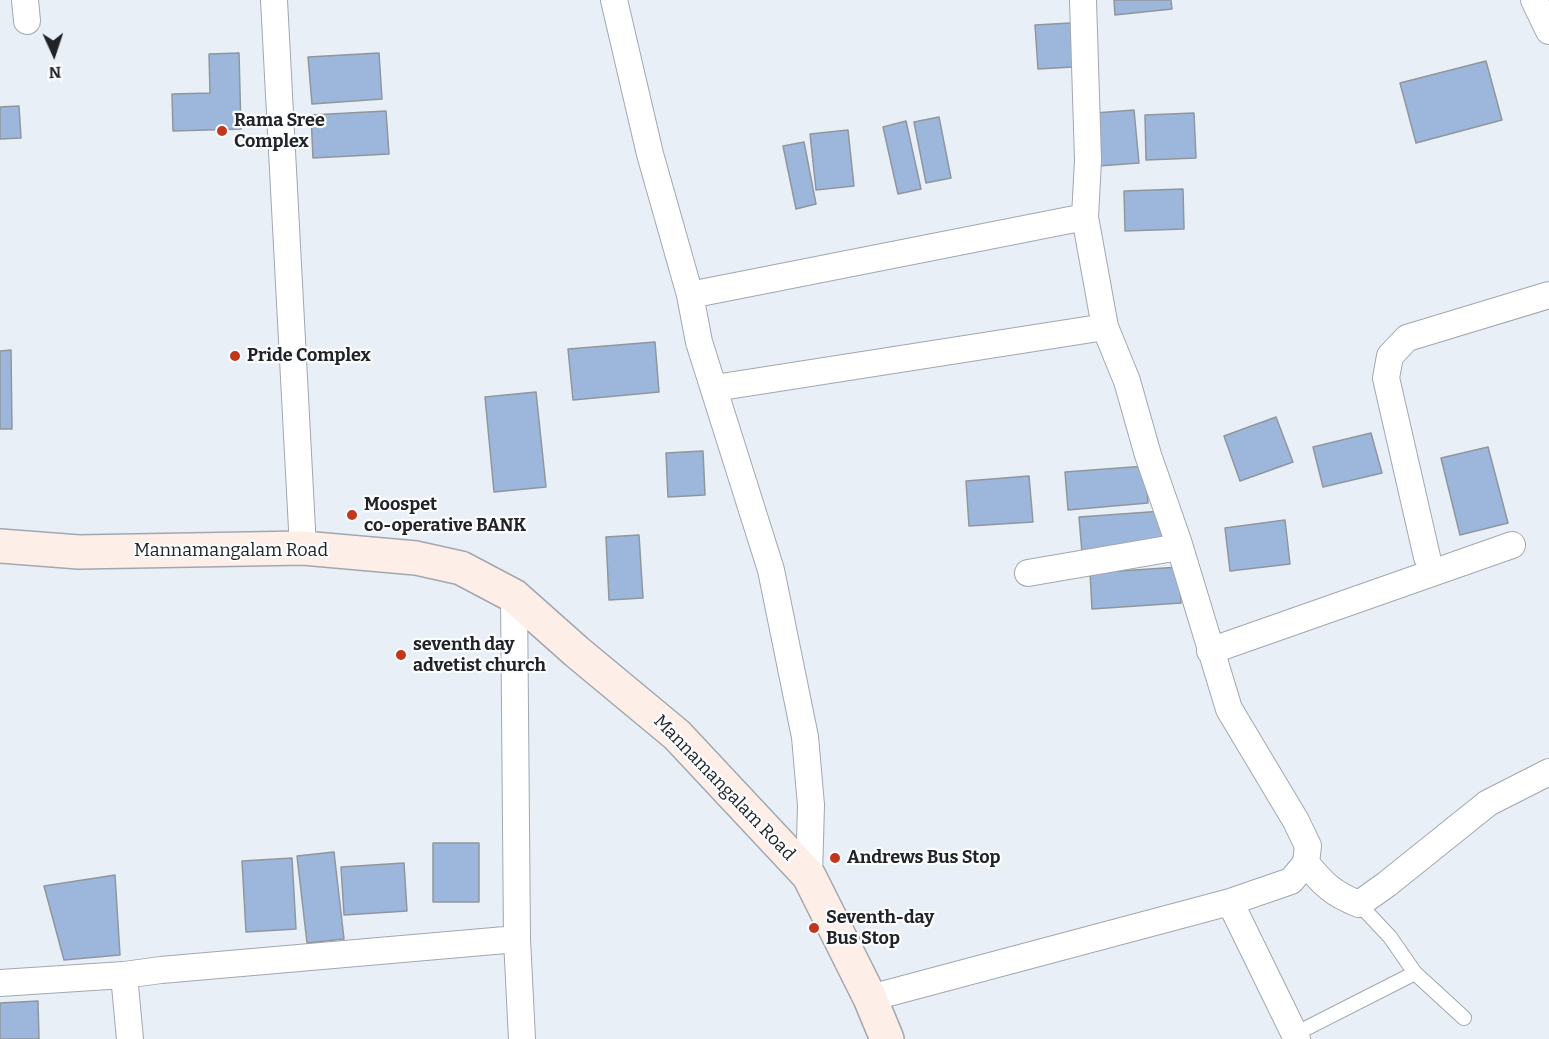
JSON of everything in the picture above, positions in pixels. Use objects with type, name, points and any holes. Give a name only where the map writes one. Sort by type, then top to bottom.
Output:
[{"type":"main road","name":"Mannamangalam Road","points":[[0,546],[79,552],[303,548],[416,558],[461,568],[514,596],[677,735],[809,876],[870,998],[887,1039]]},
{"type":"street","points":[[274,0],[303,548]]},
{"type":"street","points":[[614,0],[650,154],[690,295],[699,342],[771,570],[790,655],[805,737],[811,805],[809,876]]},
{"type":"street","points":[[870,998],[1230,902],[1291,881],[1306,863],[1308,846],[1300,829],[1229,709],[1148,455],[1128,381],[1105,327],[1085,218],[1088,160],[1083,0]]},
{"type":"street","points":[[1534,0],[1549,31]]},
{"type":"street","points":[[690,295],[1085,218]]},
{"type":"street","points":[[1427,556],[1386,378],[1390,356],[1407,338],[1549,295]]},
{"type":"street","points":[[715,388],[1105,327]]},
{"type":"street","points":[[1210,651],[1512,545]]},
{"type":"street","points":[[1028,573],[1179,547]]},
{"type":"street","points":[[514,596],[517,939],[522,1039]]},
{"type":"street","points":[[1306,863],[1324,886],[1340,897],[1359,904],[1387,885],[1488,803],[1549,772]]},
{"type":"street","points":[[1230,902],[1296,1036]]},
{"type":"street","points":[[0,983],[124,975],[517,939]]},
{"type":"street","points":[[124,975],[130,1039]]},
{"type":"lane","points":[[1359,904],[1390,937],[1415,973],[1464,1018]]},
{"type":"lane","points":[[1296,1036],[1415,973]]},
{"type":"building","points":[[1114,0],[1171,0],[1172,9],[1115,15]]},
{"type":"building","points":[[1071,23],[1073,67],[1038,69],[1035,25]]},
{"type":"building","points":[[239,53],[241,129],[173,131],[172,94],[210,93],[209,54]]},
{"type":"building","points":[[379,53],[382,99],[312,104],[308,57]]},
{"type":"building","points":[[1486,61],[1502,120],[1416,143],[1400,83]]},
{"type":"building","points":[[19,106],[21,138],[0,139],[0,107]]},
{"type":"building","points":[[1134,110],[1139,163],[1099,166],[1095,113]]},
{"type":"building","points":[[386,111],[389,154],[313,158],[311,115]]},
{"type":"building","points":[[1194,113],[1196,158],[1146,160],[1145,115]]},
{"type":"building","points":[[939,117],[951,178],[926,183],[914,122]]},
{"type":"building","points":[[906,121],[921,189],[898,194],[883,127]]},
{"type":"building","points":[[848,130],[854,186],[816,190],[810,134]]},
{"type":"building","points":[[804,142],[816,204],[796,209],[783,146]]},
{"type":"building","points":[[1183,189],[1184,229],[1125,231],[1124,191]]},
{"type":"building","points":[[655,342],[659,392],[573,400],[568,349]]},
{"type":"building","points":[[11,350],[12,429],[0,429],[0,351]]},
{"type":"building","points":[[536,392],[546,487],[494,492],[485,397]]},
{"type":"building","points":[[1276,417],[1293,462],[1240,481],[1224,436]]},
{"type":"building","points":[[1371,433],[1382,473],[1323,487],[1313,447]]},
{"type":"building","points":[[1488,447],[1508,523],[1460,535],[1441,458]]},
{"type":"building","points":[[703,451],[705,495],[668,497],[666,453]]},
{"type":"building","points":[[1146,466],[1148,503],[1068,510],[1065,472]]},
{"type":"building","points":[[1029,476],[1033,522],[969,526],[966,481]]},
{"type":"building","points":[[1163,511],[1166,547],[1082,553],[1079,517]]},
{"type":"building","points":[[1285,520],[1290,564],[1230,571],[1225,528]]},
{"type":"building","points":[[639,535],[643,598],[609,600],[606,537]]},
{"type":"building","points":[[1179,567],[1181,603],[1092,609],[1090,573]]},
{"type":"building","points":[[433,843],[479,843],[479,902],[433,902]]},
{"type":"building","points":[[334,852],[344,939],[307,943],[297,856]]},
{"type":"building","points":[[292,858],[296,929],[246,932],[242,861]]},
{"type":"building","points":[[404,863],[407,911],[344,915],[341,867]]},
{"type":"building","points":[[115,875],[120,955],[64,960],[44,886]]},
{"type":"building","points":[[38,1001],[39,1039],[0,1039],[0,1003]]},
{"type":"place","name":"Rama Sree Complex","points":[[222,131]]},
{"type":"place","name":"Pride Complex","points":[[235,356]]},
{"type":"place","name":"Moospet co-operative BANK","points":[[352,515]]},
{"type":"place","name":"seventh day advetist church","points":[[401,655]]},
{"type":"place","name":"Andrews Bus Stop","points":[[835,858]]},
{"type":"place","name":"Seventh-day Bus Stop","points":[[814,928]]}]
